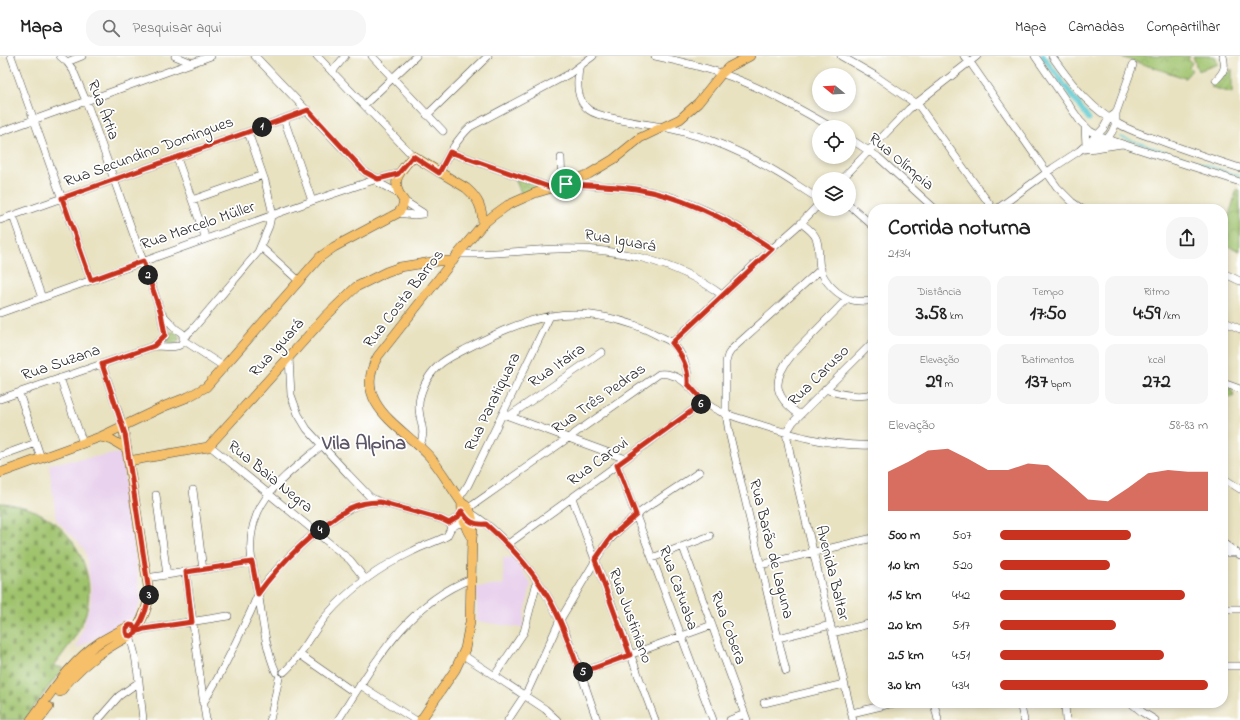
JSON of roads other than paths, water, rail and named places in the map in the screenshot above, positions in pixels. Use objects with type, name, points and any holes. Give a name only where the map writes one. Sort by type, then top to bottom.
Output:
[{"type":"main road","name":"Rua Costa Barros","points":[[469,523],[465,507],[430,457],[382,412],[372,394],[369,375],[378,356],[455,257],[483,224],[508,205],[535,193],[564,184],[603,167],[640,138],[688,114],[722,73],[729,67],[750,56]]},
{"type":"main road","points":[[82,441],[100,437],[206,387],[313,263],[326,252],[398,213],[402,208],[402,198],[397,190],[397,176],[413,156],[466,188],[474,195],[482,213],[483,224]]},
{"type":"main road","name":"Rua Iguará","points":[[210,446],[325,317],[356,287],[386,272],[400,267],[455,257]]},
{"type":"main road","points":[[0,469],[82,441],[112,427],[123,426]]},
{"type":"main road","points":[[39,720],[81,667],[132,632],[140,614],[147,582],[123,426]]},
{"type":"main road","points":[[100,437],[112,440],[127,450]]},
{"type":"main road","points":[[129,462],[202,449],[210,446]]},
{"type":"main road","points":[[0,473],[40,456]]},
{"type":"main road","points":[[421,720],[450,677],[463,654],[470,622],[472,538],[469,523]]},
{"type":"main road","points":[[31,720],[67,672],[99,642],[132,632]]},
{"type":"street","points":[[11,56],[91,280]]},
{"type":"street","name":"Rua Ártia","points":[[60,56],[73,70],[86,101],[161,313],[165,336]]},
{"type":"street","points":[[67,62],[82,56]]},
{"type":"street","points":[[175,56],[192,63]]},
{"type":"street","points":[[0,132],[211,56]]},
{"type":"street","points":[[255,56],[308,110],[365,172],[423,214],[414,215],[398,213]]},
{"type":"street","points":[[317,56],[413,156]]},
{"type":"street","points":[[332,72],[345,56]]},
{"type":"street","points":[[372,56],[443,131]]},
{"type":"street","points":[[364,105],[416,56]]},
{"type":"street","points":[[439,173],[462,134],[470,127],[579,68],[593,56]]},
{"type":"street","points":[[655,56],[722,73],[779,99],[818,120]]},
{"type":"street","points":[[841,56],[874,75],[916,103],[922,109],[988,204]]},
{"type":"street","points":[[849,172],[916,103],[967,59],[977,56]]},
{"type":"street","points":[[1035,56],[1085,126],[1123,144],[1240,182]]},
{"type":"street","points":[[1052,56],[1077,90],[1108,120],[1240,168]]},
{"type":"street","points":[[1216,80],[1225,68],[1223,56]]},
{"type":"street","points":[[427,115],[484,57]]},
{"type":"street","points":[[967,59],[1046,172],[1066,196],[1076,204]]},
{"type":"street","points":[[1003,204],[1046,172],[1083,149],[1108,138],[1116,124],[1116,113],[1133,65]]},
{"type":"street","points":[[579,68],[577,83],[578,93],[583,103],[589,110],[606,116],[663,127],[712,141],[749,157],[778,172],[812,194]]},
{"type":"street","name":"Rua Secundino Domingues","points":[[0,220],[308,110]]},
{"type":"street","points":[[1083,149],[1116,113]]},
{"type":"street","points":[[284,119],[312,201]]},
{"type":"street","points":[[1083,149],[1085,126]]},
{"type":"street","points":[[201,319],[185,328],[169,330],[165,336],[166,342],[173,347],[180,345],[183,339],[192,330],[261,247],[272,215],[271,206],[248,132]]},
{"type":"street","name":"Rua Olímpia","points":[[856,142],[870,151],[929,204]]},
{"type":"street","points":[[1083,149],[1098,149],[1123,144]]},
{"type":"street","points":[[450,152],[552,188]]},
{"type":"street","points":[[177,158],[206,239]]},
{"type":"street","points":[[561,158],[564,184],[636,189],[674,199],[722,218],[744,230],[772,249]]},
{"type":"street","points":[[361,184],[365,172]]},
{"type":"street","points":[[192,200],[262,175]]},
{"type":"street","points":[[386,187],[397,176]]},
{"type":"street","name":"Rua Marcelo Müller","points":[[0,313],[361,184],[397,176]]},
{"type":"street","points":[[672,343],[812,211]]},
{"type":"street","points":[[856,211],[868,222]]},
{"type":"street","points":[[13,216],[42,298]]},
{"type":"street","points":[[801,223],[812,232],[816,238],[820,269],[832,288],[847,299],[868,301]]},
{"type":"street","points":[[261,247],[298,280]]},
{"type":"street","name":"Rua Iguará","points":[[455,257],[475,254],[564,249],[608,251],[659,262],[703,283],[722,295]]},
{"type":"street","name":"Rua Barão de Laguna","points":[[820,269],[732,349],[728,355],[726,362],[726,414],[735,463],[778,638],[868,624]]},
{"type":"street","points":[[1228,275],[1240,281]]},
{"type":"street","points":[[800,415],[788,407],[783,400],[779,391],[778,382],[780,373],[791,356],[847,299]]},
{"type":"street","name":"Rua Ártia","points":[[161,313],[176,329]]},
{"type":"street","points":[[419,447],[423,436],[419,407],[420,398],[427,379],[439,365],[506,328],[550,316],[588,316],[624,322],[648,330],[672,343],[684,362],[688,377],[688,384]]},
{"type":"street","name":"Rua Paratiquara","points":[[465,507],[468,486],[506,415],[550,316]]},
{"type":"street","points":[[1228,324],[1240,329]]},
{"type":"street","points":[[176,329],[182,333],[183,339],[223,366]]},
{"type":"street","name":"Rua Suzana","points":[[154,346],[165,336]]},
{"type":"street","name":"Rua Suzana","points":[[0,400],[154,346],[170,346]]},
{"type":"street","name":"Rua Caruso","points":[[786,433],[793,422],[868,347]]},
{"type":"street","name":"Rua Itaíra","points":[[506,415],[602,352]]},
{"type":"street","points":[[289,357],[291,395],[307,429],[364,492],[380,502]]},
{"type":"street","points":[[102,364],[123,426]]},
{"type":"street","name":"Rua Três Pedras","points":[[465,507],[568,438],[659,374],[670,374],[677,376],[688,384],[704,402],[720,412],[786,433],[826,442],[856,446],[868,445]]},
{"type":"street","points":[[60,378],[82,441]]},
{"type":"street","points":[[1228,385],[1240,389]]},
{"type":"street","points":[[825,389],[850,396],[868,394]]},
{"type":"street","points":[[19,393],[40,456]]},
{"type":"street","name":"Rua Carovi","points":[[508,544],[704,402]]},
{"type":"street","points":[[506,415],[626,459]]},
{"type":"street","name":"Avenida Baltar","points":[[786,433],[852,716]]},
{"type":"street","points":[[0,456],[36,443]]},
{"type":"street","name":"Rua Baia Negra","points":[[210,446],[350,560],[364,579]]},
{"type":"street","points":[[280,674],[272,664],[252,562],[251,543],[253,524],[269,493],[321,446]]},
{"type":"street","name":"Rua Catuaba","points":[[617,465],[713,720]]},
{"type":"street","points":[[508,720],[535,676],[560,620],[595,560],[614,534],[636,515],[699,472]]},
{"type":"street","points":[[1228,481],[1240,489]]},
{"type":"street","points":[[193,490],[203,570]]},
{"type":"street","points":[[156,494],[167,575]]},
{"type":"street","name":"Rua Justiniano","points":[[572,498],[655,720]]},
{"type":"street","points":[[204,703],[220,676],[258,594],[267,581],[316,533],[351,508],[370,502],[380,502],[441,519],[449,528]]},
{"type":"street","points":[[270,720],[280,674],[291,666],[326,616],[364,579],[406,554],[442,539],[465,507],[508,544],[551,603],[560,620],[598,720]]},
{"type":"street","points":[[449,528],[457,524],[486,524]]},
{"type":"street","points":[[652,558],[710,536]]},
{"type":"street","points":[[760,565],[868,539]]},
{"type":"street","points":[[1228,546],[1239,554]]},
{"type":"street","name":"Rua Cobera","points":[[683,547],[746,717]]},
{"type":"street","points":[[1228,553],[1239,554]]},
{"type":"street","points":[[147,582],[167,575],[252,562]]},
{"type":"street","points":[[186,572],[206,720]]},
{"type":"street","points":[[338,720],[391,640],[412,616],[425,605],[448,590],[471,579]]},
{"type":"street","points":[[495,675],[525,629],[537,582]]},
{"type":"street","points":[[1228,609],[1240,609]]},
{"type":"street","points":[[142,720],[139,682],[132,632],[228,616]]},
{"type":"street","points":[[580,673],[712,624]]},
{"type":"street","points":[[778,638],[786,671]]},
{"type":"street","points":[[299,654],[355,693]]},
{"type":"street","points":[[463,654],[545,708],[557,720]]},
{"type":"street","points":[[1228,666],[1240,666]]},
{"type":"street","points":[[98,720],[119,696],[139,682]]},
{"type":"street","points":[[764,703],[844,684]]},
{"type":"street","points":[[360,685],[415,720]]},
{"type":"street","points":[[852,716],[878,708]]},
{"type":"street","points":[[935,708],[938,720]]},
{"type":"street","points":[[1021,708],[1024,720]]},
{"type":"street","points":[[1065,708],[1066,720]]},
{"type":"street","points":[[1137,708],[1155,720]]},
{"type":"street","points":[[730,720],[746,717]]},
{"type":"waterway","points":[[1043,56],[1089,119]]},
{"type":"waterway","points":[[1121,137],[1240,176]]},
{"type":"district","name":"Vila Alpina","points":[[364,444]]}]
